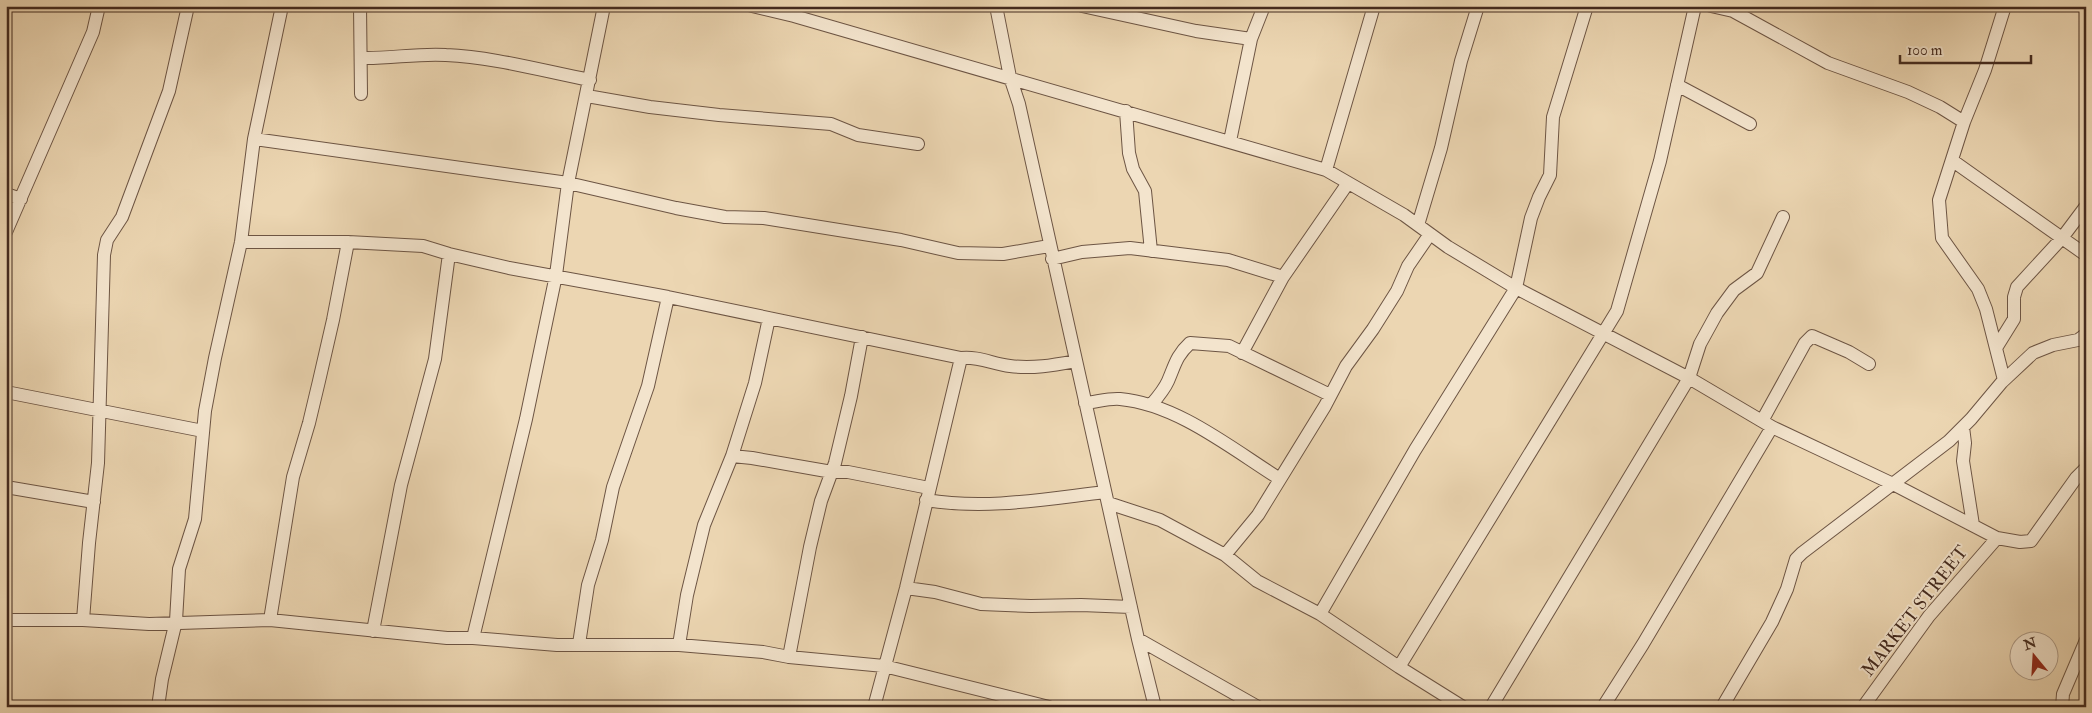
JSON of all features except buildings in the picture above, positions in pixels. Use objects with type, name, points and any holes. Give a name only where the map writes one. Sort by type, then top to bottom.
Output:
[{"type":"street","points":[[6,232],[92,32],[99,6]]},
{"type":"street","points":[[83,620],[98,463],[104,255],[107,240],[122,217],[169,91],[188,6]]},
{"type":"street","points":[[158,707],[162,679],[176,621],[179,569],[195,519],[204,431],[215,358],[240,242],[254,140],[282,6]]},
{"type":"street","points":[[360,6],[361,94]]},
{"type":"street","points":[[473,638],[526,419],[556,275],[568,182],[604,6]]},
{"type":"street","points":[[752,6],[793,11],[1326,170],[1404,215],[1430,234],[1516,288],[1689,378],[1767,424],[1893,484],[1997,538],[2020,542],[2031,541],[2076,478],[2086,468]]},
{"type":"street","points":[[996,6],[1010,77],[1018,104],[1130,607],[1155,707]]},
{"type":"street","points":[[1082,6],[1196,31],[1251,39]]},
{"type":"street","points":[[1230,141],[1251,39],[1264,6]]},
{"type":"street","points":[[1326,170],[1374,6]]},
{"type":"street","points":[[1418,225],[1441,148],[1461,61],[1478,6]]},
{"type":"street","points":[[1320,614],[1415,450],[1516,288],[1531,218],[1550,175],[1553,117],[1587,6]]},
{"type":"street","points":[[1399,667],[1617,311],[1660,161],[1695,6]]},
{"type":"street","points":[[1712,6],[1733,11],[1828,63],[1908,92],[1940,107],[1964,122]]},
{"type":"street","points":[[2004,380],[1986,309],[1978,290],[1942,238],[1939,200],[1964,122],[1985,70],[2005,6]]},
{"type":"street","points":[[361,58],[385,59],[445,55],[496,62],[590,80]]},
{"type":"street","points":[[1677,85],[1750,124]]},
{"type":"street","points":[[587,96],[670,109],[831,124],[858,135],[918,144]]},
{"type":"street","points":[[1126,111],[1129,153],[1134,169],[1145,191],[1151,250]]},
{"type":"street","points":[[254,140],[568,182],[676,208],[725,217],[773,220],[901,240],[958,253],[1003,254],[1049,246]]},
{"type":"street","points":[[1953,160],[2086,255]]},
{"type":"street","points":[[1242,353],[1282,277],[1348,183]]},
{"type":"street","points":[[6,194],[21,199]]},
{"type":"street","points":[[1996,348],[2014,319],[2014,297],[2017,286],[2062,238],[2086,206]]},
{"type":"street","points":[[1490,707],[1689,378],[1700,344],[1717,313],[1734,290],[1756,273],[1783,217]]},
{"type":"street","points":[[1225,555],[1258,515],[1346,366],[1373,329],[1397,290],[1408,266],[1430,234]]},
{"type":"street","points":[[240,242],[348,242],[423,246],[509,268],[556,275],[668,297],[961,358],[972,357],[1009,366],[1035,368],[1076,361]]},
{"type":"street","points":[[270,620],[292,477],[309,423],[319,382],[348,242]]},
{"type":"street","points":[[1052,259],[1082,252],[1130,248],[1228,260],[1282,277]]},
{"type":"street","points":[[372,632],[401,485],[435,359],[449,254]]},
{"type":"street","points":[[579,644],[588,585],[602,540],[613,487],[648,386],[668,297]]},
{"type":"street","points":[[679,645],[687,595],[704,524],[732,456],[755,384],[770,318]]},
{"type":"street","points":[[1722,707],[1772,622],[1787,589],[1796,559],[1949,441],[2004,380],[2034,353],[2052,345],[2078,340],[2086,334]]},
{"type":"street","points":[[1603,707],[1643,644],[1767,424],[1805,343],[1812,336],[1849,352],[1869,364]]},
{"type":"street","points":[[789,657],[810,546],[821,501],[832,472],[851,396],[862,337]]},
{"type":"street","points":[[1152,405],[1168,383],[1174,363],[1190,343],[1229,346],[1330,395]]},
{"type":"street","points":[[874,707],[906,588],[961,358]]},
{"type":"street","points":[[6,392],[204,431]]},
{"type":"street","points":[[1085,403],[1118,399],[1152,405],[1188,422],[1280,480]]},
{"type":"street","points":[[1963,427],[1965,443],[1963,461],[1973,525]]},
{"type":"street","points":[[732,456],[832,472],[848,472],[928,494],[954,505],[993,505],[1106,498],[1160,520],[1225,555],[1257,581],[1320,614],[1463,707]]},
{"type":"street","points":[[6,488],[94,502]]},
{"type":"street","name":"MARKET STREET","points":[[1864,707],[1929,616],[1997,538]]},
{"type":"street","points":[[906,588],[935,592],[981,604],[1130,607]]},
{"type":"street","points":[[6,620],[83,620],[149,624],[176,621],[270,620],[372,632],[447,638],[557,644],[679,645],[763,652],[789,657],[884,666],[1049,707]]},
{"type":"street","points":[[1138,639],[1258,707]]},
{"type":"street","points":[[2062,707],[2063,694],[2086,640]]}]
